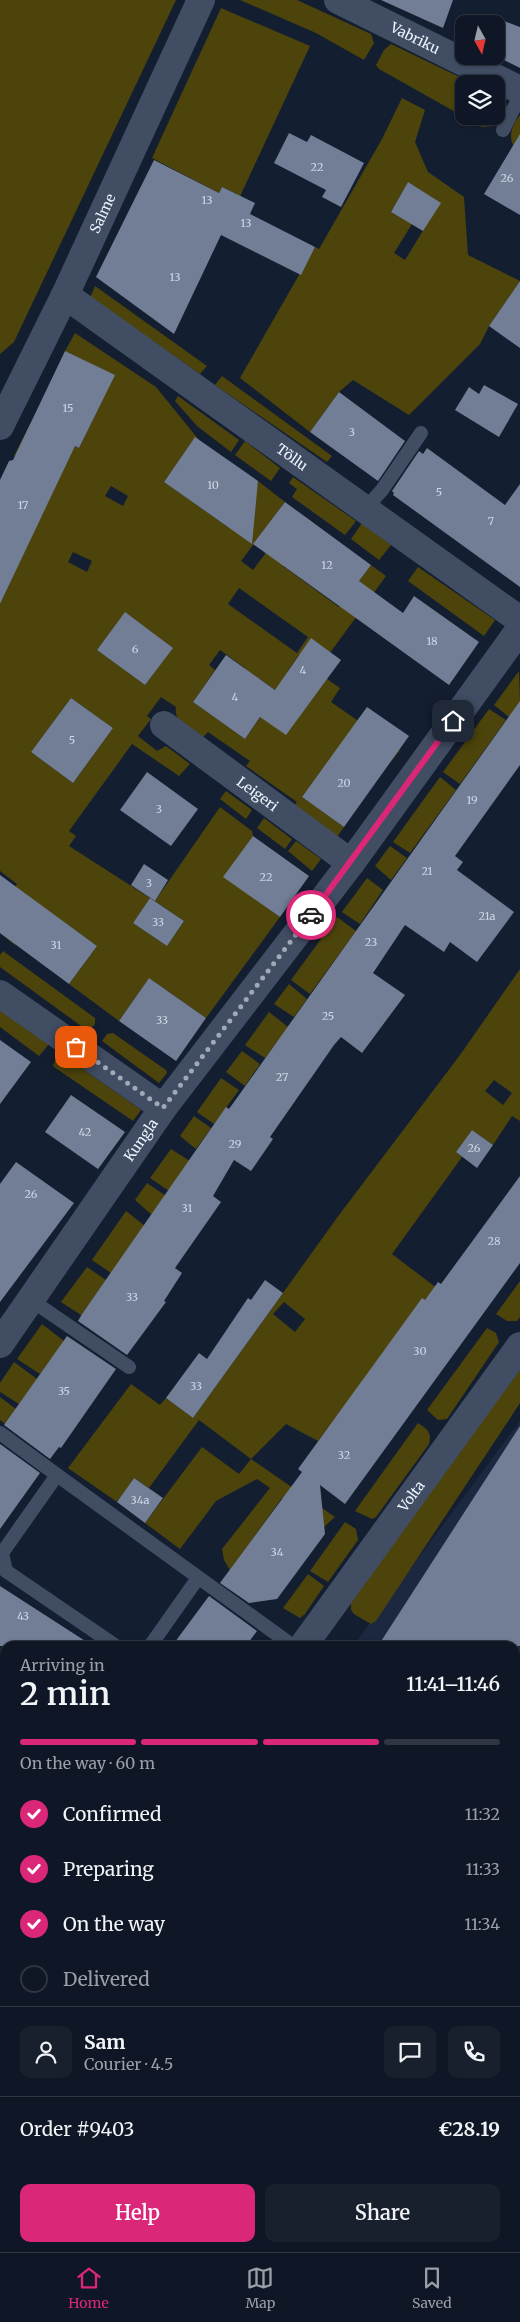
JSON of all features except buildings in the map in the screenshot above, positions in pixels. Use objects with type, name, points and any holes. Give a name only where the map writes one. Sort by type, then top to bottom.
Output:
[{"type":"street","name":"Salme","points":[[0,426],[8,390],[64,295],[201,0]]},
{"type":"street","name":"Vabriku","points":[[338,0],[520,90]]},
{"type":"street","name":"Tõllu","points":[[64,295],[520,620]]},
{"type":"street","name":"Kungla","points":[[0,1344],[163,1108],[351,863],[520,629]]},
{"type":"street","name":"Leigeri","points":[[163,719],[351,863]]},
{"type":"street","points":[[0,994],[163,1108]]},
{"type":"street","name":"Volta","points":[[307,1641],[520,1346]]},
{"type":"lane","points":[[504,130],[520,96]]},
{"type":"lane","points":[[364,509],[382,490],[421,432]]},
{"type":"lane","points":[[31,1300],[129,1366]]},
{"type":"lane","points":[[0,1433],[286,1641]]},
{"type":"lane","points":[[57,1475],[2,1553],[6,1571],[109,1641]]},
{"type":"lane","points":[[154,1641],[198,1578]]},
{"type":"shaded area","points":[[0,0],[176,0],[14,342],[0,354]]},
{"type":"shaded area","points":[[240,0],[297,0],[371,34],[374,43],[364,60],[316,33]]},
{"type":"shaded area","points":[[221,8],[310,46],[236,205],[237,194],[222,187],[219,193],[152,158]]},
{"type":"shaded area","points":[[391,44],[455,75],[455,112],[379,69],[376,65],[384,50]]},
{"type":"shaded area","points":[[402,98],[425,110],[415,142],[428,172],[464,197],[468,255],[520,281],[489,326],[480,344],[409,415],[353,380],[339,392],[310,432],[240,378],[315,247],[319,249],[382,139]],"holes":[[[408,182],[440,203],[405,260],[394,253],[412,224],[391,212]]]},
{"type":"shaded area","points":[[520,115],[520,149],[513,145],[511,133]]},
{"type":"shaded area","points":[[478,125],[496,125],[494,126],[482,127]]},
{"type":"shaded area","points":[[95,286],[207,366],[200,374],[90,298]]},
{"type":"shaded area","points":[[75,333],[156,387],[199,440],[193,440],[164,482],[229,528],[257,488],[258,481],[285,502],[241,561],[253,570],[297,511],[314,523],[283,566],[339,607],[371,565],[386,576],[319,668],[299,655],[287,672],[307,685],[317,672],[340,688],[331,702],[400,750],[385,769],[344,740],[302,797],[344,827],[335,840],[292,809],[297,802],[246,766],[250,761],[208,732],[202,738],[184,726],[177,717],[176,707],[161,697],[147,716],[151,719],[138,736],[157,751],[166,746],[190,764],[179,776],[132,744],[69,831],[76,836],[69,846],[150,898],[133,923],[167,946],[184,921],[155,901],[220,807],[252,831],[253,836],[224,877],[280,917],[206,1018],[149,978],[119,1021],[69,984],[97,946],[43,907],[15,945],[0,933],[0,907],[17,884],[0,871],[0,604],[59,477],[14,456],[30,424],[79,448],[114,375],[65,351]],"holes":[[[111,486],[128,496],[123,506],[105,496]],[[73,552],[92,561],[87,572],[68,562]],[[239,588],[308,637],[297,653],[228,604]],[[125,613],[172,648],[145,685],[97,650]],[[220,650],[245,668],[236,682],[250,692],[260,679],[278,692],[245,739],[193,702],[215,670],[209,665]],[[71,698],[113,728],[73,783],[31,752]]]},
{"type":"shaded area","points":[[222,376],[332,456],[327,462],[215,385]]},
{"type":"shaded area","points":[[178,396],[239,440],[231,452],[197,426],[175,401]]},
{"type":"shaded area","points":[[245,441],[280,468],[271,481],[235,455]]},
{"type":"shaded area","points":[[293,477],[356,521],[345,535],[292,497],[297,489],[289,483]]},
{"type":"shaded area","points":[[362,523],[391,545],[379,560],[351,539]]},
{"type":"shaded area","points":[[418,567],[495,620],[484,636],[408,581]]},
{"type":"shaded area","points":[[519,671],[520,702],[509,717],[494,705]]},
{"type":"shaded area","points":[[489,709],[506,720],[460,784],[443,772]]},
{"type":"shaded area","points":[[440,777],[456,790],[410,853],[393,842]]},
{"type":"shaded area","points":[[226,791],[252,810],[246,819],[220,799]]},
{"type":"shaded area","points":[[264,818],[292,839],[285,849],[257,828]]},
{"type":"shaded area","points":[[296,841],[321,859],[312,871],[288,851]]},
{"type":"shaded area","points":[[390,846],[407,858],[391,880],[375,866]]},
{"type":"shaded area","points":[[367,878],[383,890],[360,924],[342,912]]},
{"type":"shaded area","points":[[337,917],[356,931],[310,994],[291,980]]},
{"type":"shaded area","points":[[3,951],[95,1018],[95,1024],[88,1031],[0,967],[0,955]]},
{"type":"shaded area","points":[[520,969],[520,1121],[512,1116],[493,1145],[472,1130],[456,1152],[462,1157],[392,1254],[446,1295],[435,1308],[422,1299],[360,1384],[407,1418],[397,1432],[350,1398],[318,1441],[286,1424],[251,1459],[199,1420],[149,1488],[134,1478],[117,1502],[68,1468],[131,1384],[160,1405],[166,1398],[193,1418],[339,1215],[460,1055]],"holes":[[[494,1080],[512,1093],[503,1105],[485,1091]],[[284,1302],[305,1319],[295,1332],[273,1314]]]},
{"type":"shaded area","points":[[289,984],[307,999],[294,1017],[274,1004]]},
{"type":"shaded area","points":[[0,1010],[49,1044],[39,1056],[0,1027]]},
{"type":"shaded area","points":[[269,1012],[288,1027],[265,1058],[245,1045]]},
{"type":"shaded area","points":[[113,1033],[166,1070],[167,1073],[159,1083],[102,1041],[107,1034]]},
{"type":"shaded area","points":[[242,1051],[260,1064],[245,1086],[226,1072]]},
{"type":"shaded area","points":[[60,1053],[141,1110],[133,1121],[54,1067],[53,1065]]},
{"type":"shaded area","points":[[221,1078],[239,1090],[214,1124],[197,1112]]},
{"type":"shaded area","points":[[194,1116],[211,1128],[196,1149],[180,1136]]},
{"type":"shaded area","points":[[171,1149],[190,1161],[169,1191],[150,1178]]},
{"type":"shaded area","points":[[147,1183],[166,1196],[152,1215],[135,1200]]},
{"type":"shaded area","points":[[126,1211],[145,1226],[111,1273],[92,1260]]},
{"type":"shaded area","points":[[87,1267],[106,1280],[81,1315],[61,1302]]},
{"type":"shaded area","points":[[520,1281],[520,1317],[517,1321],[507,1321],[496,1314]]},
{"type":"shaded area","points":[[42,1324],[64,1341],[40,1374],[17,1359]]},
{"type":"shaded area","points":[[487,1328],[496,1333],[499,1342],[447,1419],[438,1420],[427,1410]]},
{"type":"shaded area","points":[[14,1362],[37,1379],[19,1404],[0,1392],[0,1383]]},
{"type":"shaded area","points":[[520,1367],[520,1403],[376,1621],[371,1624],[354,1614],[351,1610],[351,1600]]},
{"type":"shaded area","points":[[0,1397],[16,1409],[5,1424],[0,1420]]},
{"type":"shaded area","points":[[520,1421],[520,1641],[357,1641]]},
{"type":"shaded area","points":[[418,1423],[428,1431],[430,1436],[429,1444],[376,1517],[372,1519],[355,1511]]},
{"type":"shaded area","points":[[202,1447],[239,1474],[251,1459],[335,1517],[324,1527],[282,1498],[230,1570],[224,1560],[222,1549],[270,1488],[257,1479],[216,1501],[180,1549],[145,1523]]},
{"type":"shaded area","points":[[345,1522],[356,1529],[358,1540],[328,1582],[310,1571]]},
{"type":"shaded area","points":[[308,1574],[324,1586],[305,1614],[300,1618],[283,1608]]},
{"type":"way so far","points":[[76,1047],[163,1108],[311,915]]},
{"type":"route","points":[[311,915],[351,863],[453,721]]}]
